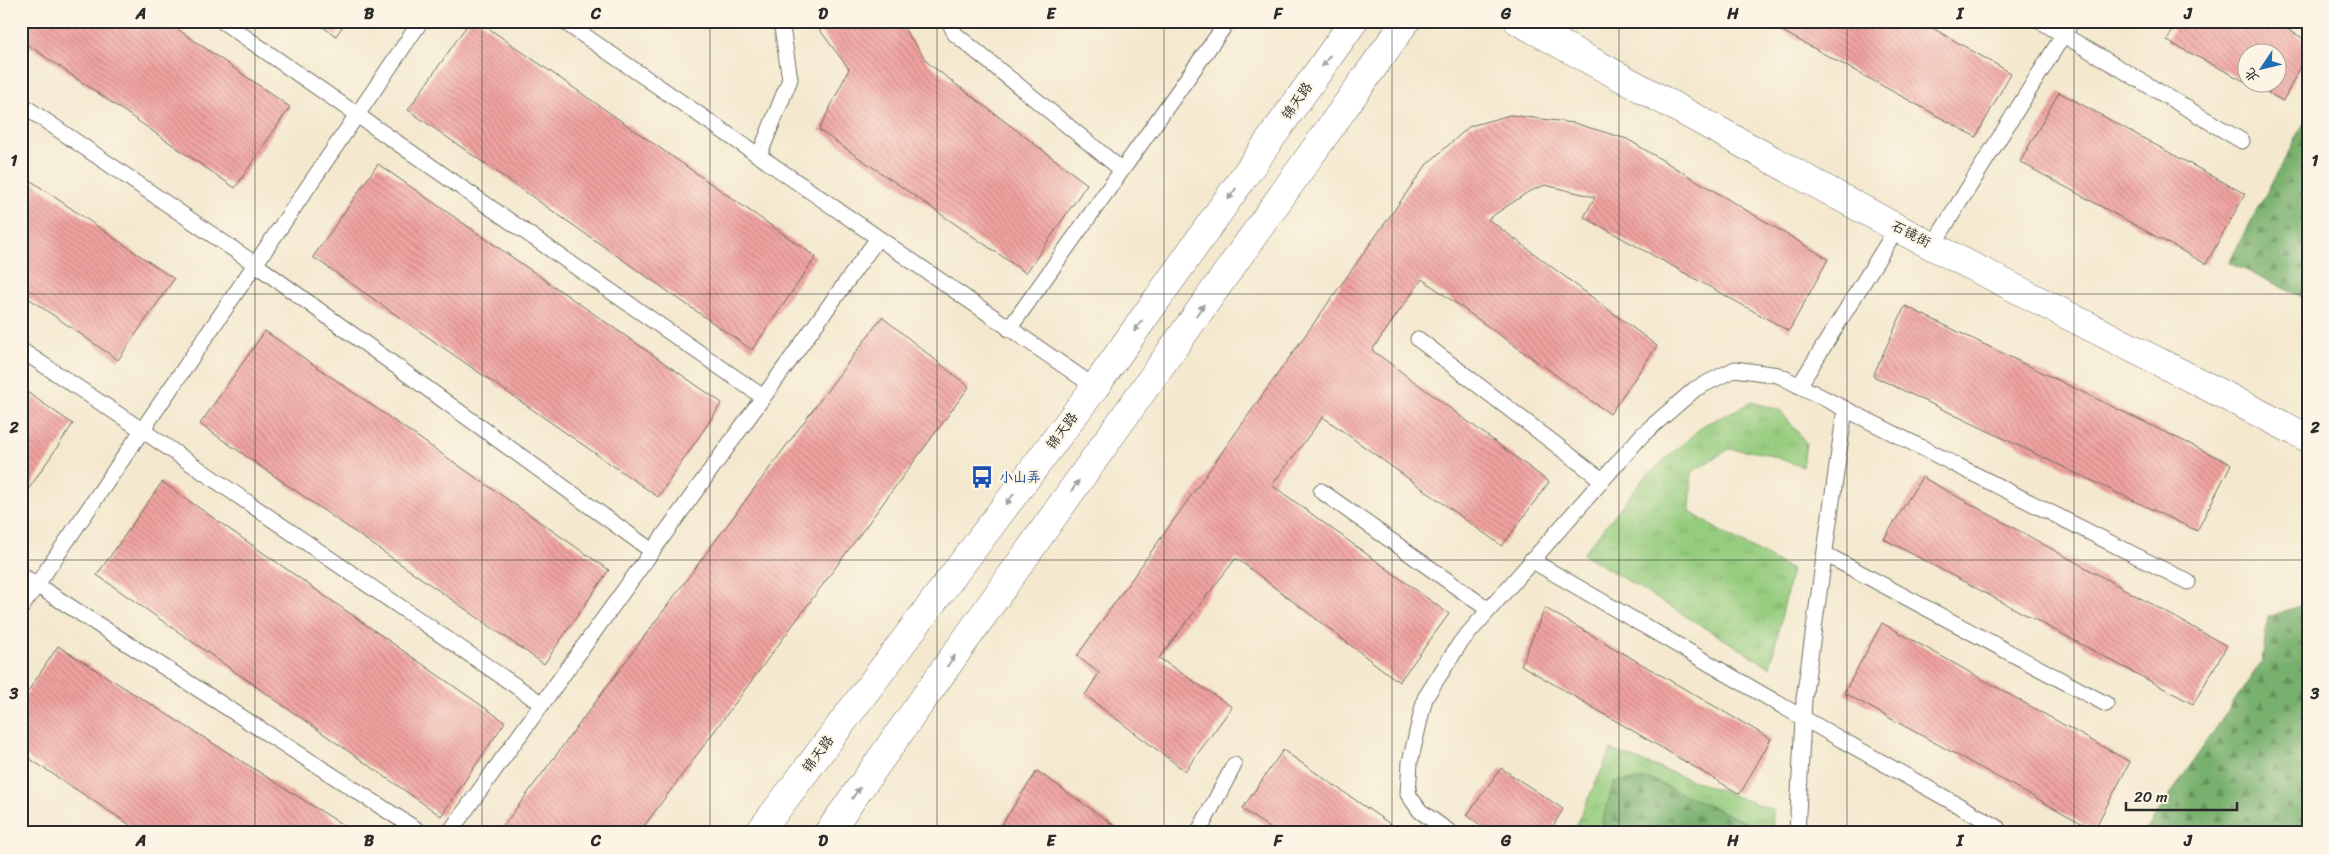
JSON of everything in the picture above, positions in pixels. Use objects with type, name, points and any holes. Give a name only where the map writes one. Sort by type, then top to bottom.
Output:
[{"type":"main road","name":"锦天路","points":[[759,833],[1095,387],[1354,21]]},
{"type":"main road","points":[[828,833],[1406,21]]},
{"type":"main road","name":"石镜街","points":[[1518,21],[1897,228],[2308,438]]},
{"type":"lane","points":[[222,21],[763,397]]},
{"type":"lane","points":[[21,608],[421,21]]},
{"type":"lane","points":[[563,21],[1095,387]]},
{"type":"lane","points":[[759,156],[790,79],[781,21]]},
{"type":"lane","points":[[949,21],[955,34],[1122,170]]},
{"type":"lane","points":[[1010,329],[1228,21]]},
{"type":"lane","points":[[2040,21],[2242,141]]},
{"type":"lane","points":[[1932,245],[2072,21]]},
{"type":"lane","points":[[21,104],[255,264],[652,551]]},
{"type":"lane","points":[[1800,386],[1897,228]]},
{"type":"lane","points":[[449,833],[878,238]]},
{"type":"lane","points":[[1418,339],[1602,480]]},
{"type":"lane","points":[[21,350],[142,430],[542,704]]},
{"type":"lane","points":[[1451,833],[1420,811],[1408,794],[1410,762],[1425,698],[1460,643],[1642,435],[1695,389],[1735,369],[1778,375],[2188,582]]},
{"type":"lane","points":[[1797,833],[1803,718],[1845,409]]},
{"type":"lane","points":[[1321,491],[1489,610]]},
{"type":"lane","points":[[1825,554],[2106,704]]},
{"type":"lane","points":[[1532,560],[1803,718],[1997,827]]},
{"type":"lane","points":[[21,575],[422,833]]},
{"type":"lane","points":[[1198,833],[1234,765]]},
{"type":"green space","points":[[2308,116],[2308,300],[2229,262]]},
{"type":"green space","points":[[1752,402],[1780,410],[1806,443],[1803,467],[1763,453],[1729,449],[1692,472],[1690,512],[1720,531],[1792,570],[1770,667],[1583,554],[1644,478],[1704,425]]},
{"type":"green space","points":[[2308,603],[2308,833],[2144,833],[2262,661],[2268,617]]},
{"type":"green space","points":[[1611,750],[1773,810],[1772,833],[1572,833]]},
{"type":"green space","points":[[1650,779],[1754,826],[1754,833],[1606,833],[1602,821],[1614,782]]},
{"type":"building","points":[[27,21],[166,21],[290,107],[235,188],[21,40],[21,30]]},
{"type":"building","points":[[314,21],[346,21],[336,36]]},
{"type":"building","points":[[470,21],[478,21],[816,257],[752,350],[408,110]]},
{"type":"building","points":[[813,21],[899,21],[928,63],[1087,184],[1026,273],[819,130],[849,69]]},
{"type":"building","points":[[1764,21],[1920,21],[2011,73],[1976,137]]},
{"type":"building","points":[[2177,21],[2273,21],[2308,41],[2308,52],[2283,101],[2266,92],[2286,92],[2286,42],[2236,42],[2236,77],[2167,41]]},
{"type":"building","points":[[2059,92],[2245,194],[2206,264],[2020,162]]},
{"type":"building","points":[[1510,115],[1574,123],[1627,139],[1828,259],[1789,331],[1584,217],[1595,197],[1545,185],[1528,192],[1488,219],[1657,346],[1610,414],[1422,279],[1372,350],[1549,482],[1502,546],[1323,417],[1272,485],[1449,614],[1399,682],[1236,558],[1159,658],[1232,707],[1185,771],[1085,695],[1099,673],[1077,656],[1427,164],[1470,126]]},
{"type":"building","points":[[378,164],[722,403],[658,497],[313,257]]},
{"type":"building","points":[[21,174],[174,279],[118,360],[21,293]]},
{"type":"building","points":[[1905,306],[2231,464],[2197,531],[1873,376]]},
{"type":"building","points":[[882,317],[969,387],[639,833],[498,833]]},
{"type":"building","points":[[265,331],[609,570],[544,664],[200,424]]},
{"type":"building","points":[[21,388],[73,424],[21,500]]},
{"type":"building","points":[[1922,477],[2227,646],[2193,704],[1884,539]]},
{"type":"building","points":[[162,482],[505,722],[441,816],[97,575]]},
{"type":"building","points":[[1545,608],[1771,739],[1740,794],[1521,665]]},
{"type":"building","points":[[1882,623],[2130,762],[2094,830],[1844,693]]},
{"type":"building","points":[[58,646],[356,833],[142,833],[21,753],[21,702]]},
{"type":"building","points":[[1283,750],[1403,833],[1277,833],[1242,809]]},
{"type":"building","points":[[1501,768],[1563,809],[1549,833],[1491,833],[1467,815]]},
{"type":"building","points":[[1037,771],[1125,833],[996,833]]},
{"type":"place","name":"小山弄","points":[[982,477]]}]
